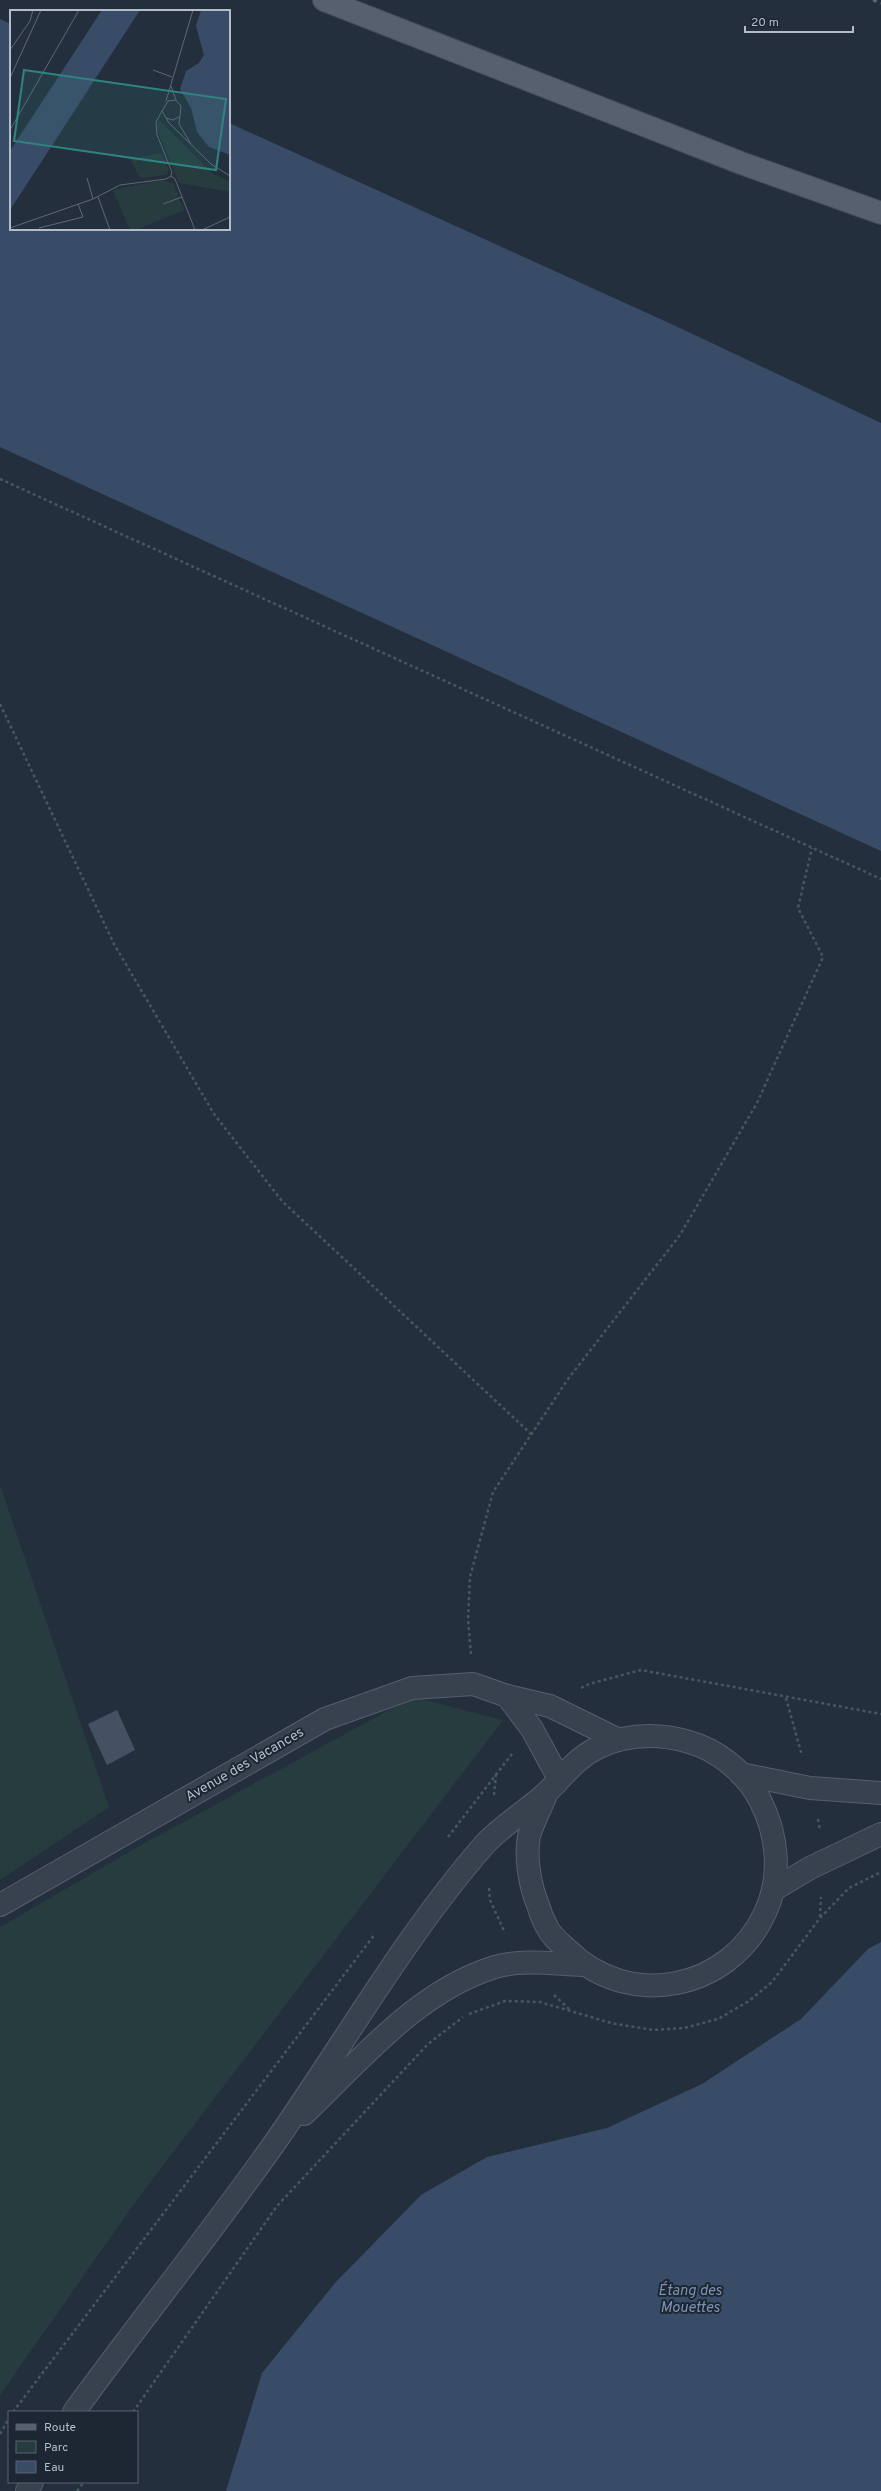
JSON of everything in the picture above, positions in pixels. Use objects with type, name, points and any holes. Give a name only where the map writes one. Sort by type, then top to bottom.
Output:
[{"type":"main road","points":[[324,0],[741,163],[881,213]]},
{"type":"street","name":"Avenue des Vacances","points":[[0,1905],[325,1719],[412,1688],[473,1684],[507,1696],[550,1706],[619,1740]]},
{"type":"street","points":[[75,2411],[275,2142],[403,1951],[455,1882],[488,1841],[553,1785],[576,1761],[597,1748],[619,1740],[645,1736],[672,1737],[703,1747],[721,1757],[741,1774],[757,1794],[768,1816],[775,1840],[776,1866],[773,1890],[765,1913],[753,1934],[737,1952],[718,1967],[697,1978],[673,1984],[650,1986],[626,1983],[603,1976],[582,1965],[548,1930],[530,1886],[529,1837],[553,1785],[532,1729],[507,1696]]},
{"type":"street","points":[[741,1774],[810,1788],[881,1793]]},
{"type":"street","points":[[773,1890],[810,1868],[881,1834]]},
{"type":"street","points":[[275,2142],[405,2018],[454,1983],[496,1967],[523,1962],[582,1965]]},
{"type":"path","points":[[0,479],[881,880]]},
{"type":"path","points":[[0,704],[114,944],[214,1114],[282,1201],[531,1434]]},
{"type":"path","points":[[473,1684],[468,1619],[470,1577],[493,1492],[568,1379],[680,1235],[757,1103],[823,957],[798,908],[812,848]]},
{"type":"path","points":[[134,2411],[277,2206],[428,2044],[466,2014],[505,2002],[540,2002],[611,2023],[653,2030],[684,2028],[718,2019],[749,2001],[772,1982],[820,1918],[849,1888],[881,1872]]},
{"type":"path","points":[[0,2434],[8,2420]]},
{"type":"path","points":[[77,2491],[83,2483]]},
{"type":"green space","points":[[0,1485],[109,1807],[0,1880]]},
{"type":"green space","points":[[413,1697],[503,1720],[136,2201],[0,2395],[0,1927],[134,1849]]},
{"type":"water","points":[[0,19],[10,24],[10,230],[230,230],[230,123],[680,328],[881,423],[881,851],[0,447]]},
{"type":"water","name":"Étang des Mouettes","points":[[881,1942],[881,2491],[226,2491],[262,2373],[335,2283],[421,2195],[487,2157],[607,2128],[702,2084],[801,2019],[868,1949]]},
{"type":"building","points":[[117,1710],[135,1750],[107,1765],[88,1724]]},
{"type":"railway","points":[[873,0],[881,3]]}]
